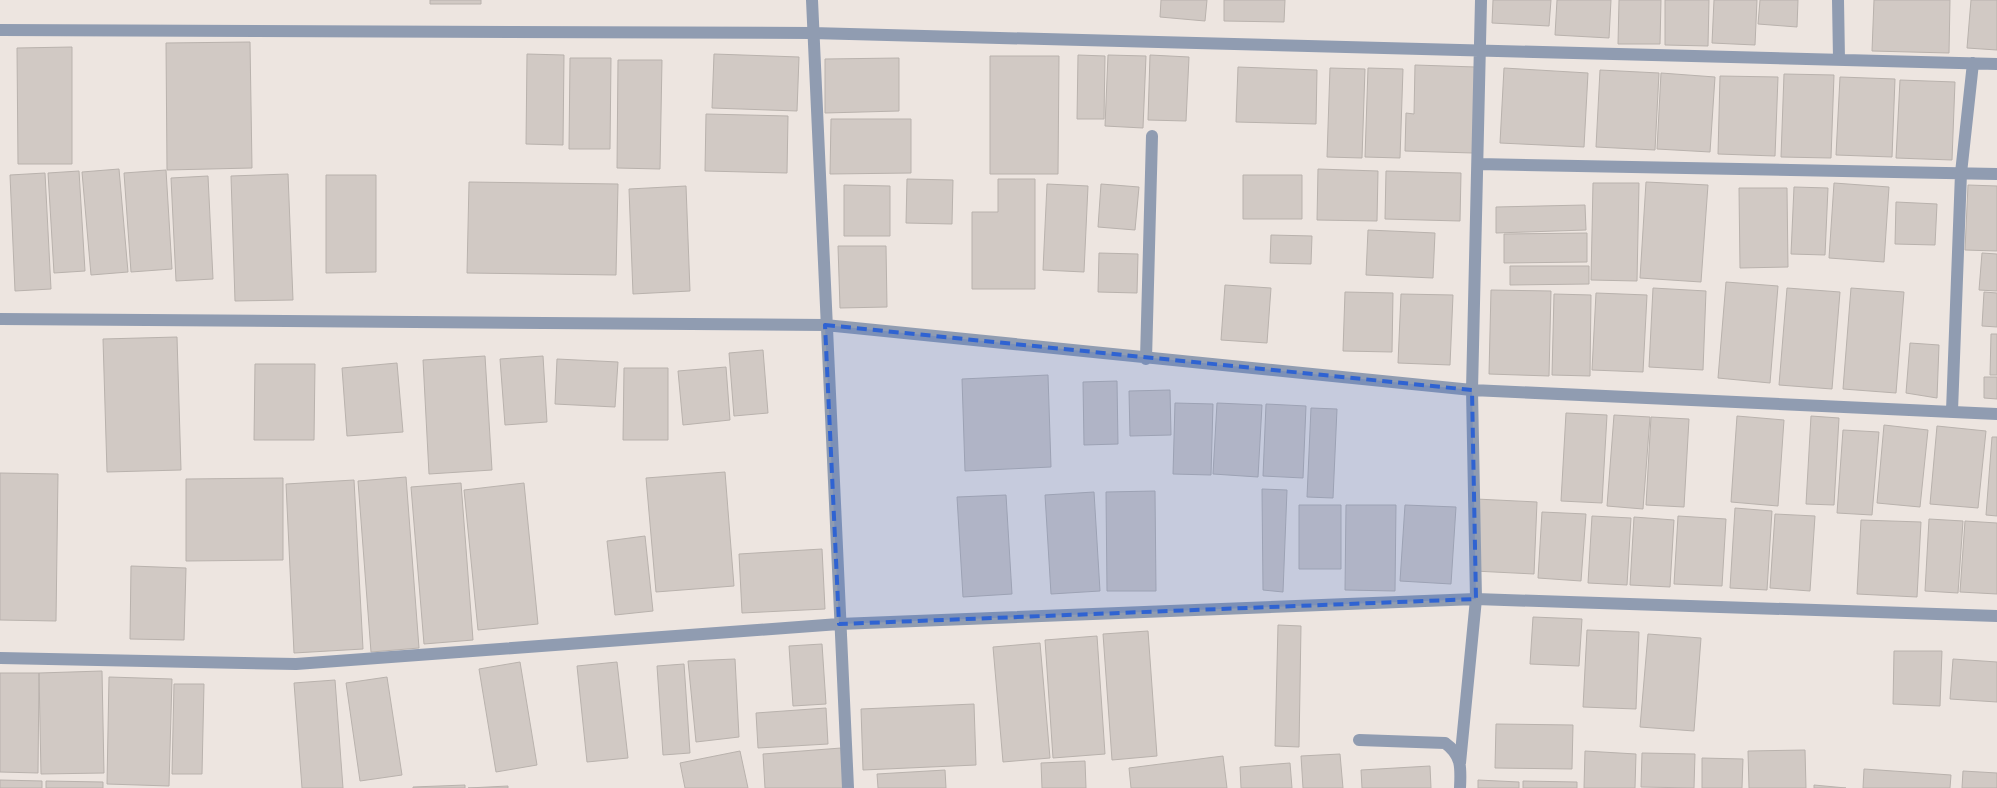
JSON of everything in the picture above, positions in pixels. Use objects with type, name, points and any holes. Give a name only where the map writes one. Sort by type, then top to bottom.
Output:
[{"type":"street","points":[[812,0],[825,325],[848,788]]},
{"type":"street","points":[[1460,788],[1460,764],[1476,599],[1472,390],[1481,0]]},
{"type":"street","points":[[1838,0],[1839,59]]},
{"type":"street","points":[[0,30],[812,33],[1997,64]]},
{"type":"street","points":[[1952,411],[1961,173],[1973,62]]},
{"type":"street","points":[[1146,359],[1152,136]]},
{"type":"street","points":[[1478,164],[1997,174]]},
{"type":"street","points":[[0,318],[825,325],[1146,359],[1472,390],[1997,414]]},
{"type":"street","points":[[0,658],[296,664],[839,624],[1476,599],[1997,616]]},
{"type":"street","points":[[1359,740],[1445,743],[1456,751],[1460,764]]},
{"type":"highlighted area","points":[[825,325],[1472,390],[1476,599],[839,624]]},
{"type":"building","points":[[430,0],[481,0],[481,4],[430,4]]},
{"type":"building","points":[[1161,0],[1207,0],[1205,21],[1160,17]]},
{"type":"building","points":[[1224,0],[1285,0],[1284,22],[1224,21]]},
{"type":"building","points":[[1493,0],[1551,0],[1549,26],[1492,23]]},
{"type":"building","points":[[1557,0],[1611,0],[1609,38],[1555,35]]},
{"type":"building","points":[[1619,0],[1661,0],[1660,44],[1618,44]]},
{"type":"building","points":[[1665,0],[1709,0],[1708,46],[1665,45]]},
{"type":"building","points":[[1714,0],[1757,0],[1755,45],[1712,43]]},
{"type":"building","points":[[1760,0],[1798,0],[1797,27],[1758,24]]},
{"type":"building","points":[[1874,0],[1950,0],[1949,53],[1872,51]]},
{"type":"building","points":[[1971,0],[1997,0],[1997,50],[1967,48]]},
{"type":"building","points":[[250,42],[252,168],[167,170],[166,43]]},
{"type":"building","points":[[72,47],[72,164],[18,164],[17,48]]},
{"type":"building","points":[[527,54],[564,55],[563,145],[526,144]]},
{"type":"building","points":[[714,54],[799,57],[797,111],[712,108]]},
{"type":"building","points":[[1078,55],[1105,56],[1104,119],[1077,119]]},
{"type":"building","points":[[1108,55],[1146,56],[1143,128],[1105,126]]},
{"type":"building","points":[[1150,55],[1189,57],[1186,121],[1148,120]]},
{"type":"building","points":[[990,56],[1059,56],[1058,174],[990,174]]},
{"type":"building","points":[[570,58],[611,58],[610,149],[569,149]]},
{"type":"building","points":[[899,58],[899,111],[825,113],[825,59]]},
{"type":"building","points":[[618,60],[662,60],[660,169],[617,168]]},
{"type":"building","points":[[1415,65],[1476,67],[1473,153],[1405,151],[1406,113],[1414,114]]},
{"type":"building","points":[[1238,67],[1317,70],[1316,124],[1236,122]]},
{"type":"building","points":[[1330,68],[1365,69],[1362,158],[1327,157]]},
{"type":"building","points":[[1368,68],[1403,69],[1400,158],[1365,157]]},
{"type":"building","points":[[1504,68],[1588,73],[1584,147],[1500,143]]},
{"type":"building","points":[[1600,70],[1659,73],[1655,150],[1596,147]]},
{"type":"building","points":[[1661,73],[1715,77],[1710,152],[1657,149]]},
{"type":"building","points":[[1784,74],[1834,75],[1831,158],[1781,157]]},
{"type":"building","points":[[1720,76],[1778,77],[1775,156],[1718,154]]},
{"type":"building","points":[[1840,77],[1895,79],[1892,157],[1836,155]]},
{"type":"building","points":[[1900,80],[1955,82],[1952,160],[1896,158]]},
{"type":"building","points":[[706,114],[788,116],[787,173],[705,171]]},
{"type":"building","points":[[831,119],[911,119],[911,173],[830,174]]},
{"type":"building","points":[[119,169],[128,272],[91,275],[82,172]]},
{"type":"building","points":[[1318,169],[1378,171],[1377,221],[1317,220]]},
{"type":"building","points":[[166,170],[172,269],[131,272],[124,173]]},
{"type":"building","points":[[79,171],[85,271],[54,273],[48,173]]},
{"type":"building","points":[[1386,171],[1461,173],[1460,221],[1385,219]]},
{"type":"building","points":[[45,173],[51,289],[15,291],[10,175]]},
{"type":"building","points":[[288,174],[293,300],[235,301],[231,176]]},
{"type":"building","points":[[326,175],[376,175],[376,272],[326,273]]},
{"type":"building","points":[[1243,175],[1302,175],[1302,219],[1243,219]]},
{"type":"building","points":[[208,176],[213,279],[176,281],[171,178]]},
{"type":"building","points":[[907,179],[953,180],[952,224],[906,223]]},
{"type":"building","points":[[998,179],[1035,179],[1035,289],[972,289],[972,212],[998,212]]},
{"type":"building","points":[[469,182],[618,184],[616,275],[467,273]]},
{"type":"building","points":[[1646,182],[1708,185],[1701,282],[1640,278]]},
{"type":"building","points":[[1593,183],[1639,183],[1637,281],[1591,280]]},
{"type":"building","points":[[1834,183],[1889,187],[1884,262],[1829,258]]},
{"type":"building","points":[[1047,184],[1088,186],[1084,272],[1043,270]]},
{"type":"building","points":[[1101,184],[1139,187],[1135,230],[1098,227]]},
{"type":"building","points":[[844,185],[890,186],[890,236],[844,236]]},
{"type":"building","points":[[1968,185],[1997,186],[1997,251],[1965,250]]},
{"type":"building","points":[[686,186],[690,291],[633,294],[629,189]]},
{"type":"building","points":[[1794,187],[1828,188],[1825,255],[1791,254]]},
{"type":"building","points":[[1739,188],[1787,188],[1788,267],[1740,268]]},
{"type":"building","points":[[1896,202],[1937,204],[1935,245],[1895,244]]},
{"type":"building","points":[[1585,205],[1586,230],[1496,233],[1496,207]]},
{"type":"building","points":[[1368,230],[1435,233],[1433,278],[1366,275]]},
{"type":"building","points":[[1587,233],[1587,262],[1504,263],[1504,234]]},
{"type":"building","points":[[1271,235],[1312,236],[1311,264],[1270,263]]},
{"type":"building","points":[[838,246],[886,246],[887,307],[840,308]]},
{"type":"building","points":[[1099,253],[1138,254],[1137,293],[1098,292]]},
{"type":"building","points":[[1982,253],[1997,254],[1997,291],[1979,290]]},
{"type":"building","points":[[1510,266],[1589,266],[1589,284],[1510,285]]},
{"type":"building","points":[[1726,282],[1778,286],[1770,383],[1718,378]]},
{"type":"building","points":[[1225,285],[1271,288],[1267,343],[1221,340]]},
{"type":"building","points":[[1653,288],[1706,291],[1703,370],[1649,367]]},
{"type":"building","points":[[1787,288],[1840,292],[1832,389],[1779,385]]},
{"type":"building","points":[[1851,288],[1904,292],[1896,393],[1843,389]]},
{"type":"building","points":[[1491,290],[1551,291],[1549,376],[1489,374]]},
{"type":"building","points":[[1345,292],[1393,293],[1392,352],[1343,351]]},
{"type":"building","points":[[1984,292],[1997,293],[1997,327],[1982,326]]},
{"type":"building","points":[[1596,293],[1647,295],[1643,372],[1592,370]]},
{"type":"building","points":[[1401,294],[1453,295],[1450,365],[1398,363]]},
{"type":"building","points":[[1554,294],[1591,295],[1590,376],[1552,375]]},
{"type":"building","points":[[1991,334],[1997,334],[1997,375],[1990,375]]},
{"type":"building","points":[[177,337],[181,470],[107,472],[103,339]]},
{"type":"building","points":[[1910,343],[1939,345],[1937,398],[1906,393]]},
{"type":"building","points":[[763,350],[768,413],[734,416],[729,353]]},
{"type":"building","points":[[485,356],[492,470],[429,474],[423,360]]},
{"type":"building","points":[[543,356],[547,422],[505,425],[500,359]]},
{"type":"building","points":[[557,359],[618,362],[615,407],[555,404]]},
{"type":"building","points":[[397,363],[403,432],[347,436],[342,368]]},
{"type":"building","points":[[255,364],[315,364],[314,440],[254,440]]},
{"type":"building","points":[[726,367],[730,420],[683,425],[678,371]]},
{"type":"building","points":[[624,368],[668,368],[668,440],[623,440]]},
{"type":"building","points":[[1048,375],[1051,467],[965,471],[962,379]]},
{"type":"building","points":[[1984,377],[1997,377],[1997,399],[1984,398]]},
{"type":"building","points":[[1117,381],[1118,444],[1084,445],[1083,382]]},
{"type":"building","points":[[1170,390],[1171,435],[1130,436],[1129,391]]},
{"type":"building","points":[[1175,403],[1213,404],[1211,475],[1173,474]]},
{"type":"building","points":[[1217,403],[1262,405],[1258,477],[1213,474]]},
{"type":"building","points":[[1266,404],[1306,406],[1303,478],[1263,476]]},
{"type":"building","points":[[1311,408],[1337,409],[1333,498],[1307,497]]},
{"type":"building","points":[[1566,413],[1607,415],[1602,503],[1561,501]]},
{"type":"building","points":[[1614,415],[1650,417],[1643,509],[1607,506]]},
{"type":"building","points":[[1737,416],[1784,420],[1778,506],[1731,502]]},
{"type":"building","points":[[1811,416],[1839,418],[1834,505],[1806,504]]},
{"type":"building","points":[[1651,417],[1689,419],[1684,507],[1646,505]]},
{"type":"building","points":[[1884,425],[1928,430],[1920,507],[1877,503]]},
{"type":"building","points":[[1937,426],[1986,431],[1978,508],[1930,504]]},
{"type":"building","points":[[1843,430],[1879,432],[1872,515],[1837,513]]},
{"type":"building","points":[[1992,437],[1997,437],[1997,516],[1986,515]]},
{"type":"building","points":[[725,472],[734,586],[656,592],[646,478]]},
{"type":"building","points":[[0,473],[58,474],[56,621],[0,620]]},
{"type":"building","points":[[406,477],[419,648],[371,652],[358,481]]},
{"type":"building","points":[[283,478],[283,560],[186,561],[186,479]]},
{"type":"building","points":[[354,480],[363,649],[294,653],[286,484]]},
{"type":"building","points":[[461,483],[473,640],[424,644],[411,487]]},
{"type":"building","points":[[524,483],[538,624],[478,630],[464,490]]},
{"type":"building","points":[[1262,489],[1287,490],[1283,592],[1263,590]]},
{"type":"building","points":[[1155,491],[1156,591],[1107,591],[1106,492]]},
{"type":"building","points":[[1094,492],[1100,591],[1051,594],[1045,495]]},
{"type":"building","points":[[1006,495],[1012,594],[963,597],[957,497]]},
{"type":"building","points":[[1476,499],[1537,502],[1534,574],[1474,571]]},
{"type":"building","points":[[1299,505],[1341,505],[1341,569],[1299,569]]},
{"type":"building","points":[[1346,505],[1396,505],[1395,591],[1345,590]]},
{"type":"building","points":[[1405,505],[1456,507],[1451,584],[1400,581]]},
{"type":"building","points":[[1735,508],[1772,511],[1767,590],[1730,588]]},
{"type":"building","points":[[1542,512],[1586,514],[1581,581],[1538,578]]},
{"type":"building","points":[[1775,514],[1815,516],[1810,591],[1770,588]]},
{"type":"building","points":[[1592,516],[1631,518],[1627,585],[1588,583]]},
{"type":"building","points":[[1678,516],[1726,519],[1722,586],[1674,584]]},
{"type":"building","points":[[1634,517],[1674,520],[1670,587],[1630,585]]},
{"type":"building","points":[[1929,519],[1963,521],[1958,593],[1925,591]]},
{"type":"building","points":[[1861,520],[1921,522],[1917,597],[1857,594]]},
{"type":"building","points":[[1965,521],[1997,523],[1997,594],[1960,592]]},
{"type":"building","points":[[645,536],[653,611],[615,615],[607,541]]},
{"type":"building","points":[[822,549],[825,609],[742,613],[739,554]]},
{"type":"building","points":[[131,566],[186,568],[184,640],[130,639]]},
{"type":"building","points":[[1533,617],[1582,619],[1579,666],[1530,664]]},
{"type":"building","points":[[1278,625],[1301,626],[1299,747],[1275,746]]},
{"type":"building","points":[[1587,630],[1639,632],[1636,709],[1583,707]]},
{"type":"building","points":[[1148,631],[1157,756],[1112,760],[1103,634]]},
{"type":"building","points":[[1648,634],[1701,638],[1694,731],[1640,727]]},
{"type":"building","points":[[1097,636],[1105,754],[1053,758],[1045,640]]},
{"type":"building","points":[[1040,643],[1050,758],[1003,762],[993,647]]},
{"type":"building","points":[[822,644],[826,704],[793,706],[789,646]]},
{"type":"building","points":[[1894,651],[1942,651],[1940,706],[1893,704]]},
{"type":"building","points":[[735,659],[739,737],[696,742],[688,661]]},
{"type":"building","points":[[1953,659],[1997,662],[1997,702],[1950,699]]},
{"type":"building","points":[[520,662],[537,765],[496,772],[479,669]]},
{"type":"building","points":[[617,662],[628,758],[587,762],[577,666]]},
{"type":"building","points":[[684,664],[690,753],[663,755],[657,666]]},
{"type":"building","points":[[102,671],[104,773],[41,774],[39,673]]},
{"type":"building","points":[[0,673],[39,673],[38,773],[0,772]]},
{"type":"building","points":[[109,677],[172,679],[169,786],[107,784]]},
{"type":"building","points":[[387,677],[402,775],[360,781],[346,683]]},
{"type":"building","points":[[335,680],[343,788],[302,788],[294,683]]},
{"type":"building","points":[[174,684],[204,684],[202,774],[172,774]]},
{"type":"building","points":[[974,704],[976,765],[863,770],[861,709]]},
{"type":"building","points":[[826,708],[828,744],[758,748],[756,713]]},
{"type":"building","points":[[1496,724],[1573,725],[1572,769],[1495,768]]},
{"type":"building","points":[[841,748],[844,788],[765,788],[763,754]]},
{"type":"building","points":[[1805,750],[1806,788],[1749,788],[1748,751]]},
{"type":"building","points":[[740,751],[748,788],[685,788],[680,763]]},
{"type":"building","points":[[1585,751],[1636,754],[1635,788],[1584,788]]},
{"type":"building","points":[[1642,753],[1695,754],[1694,788],[1641,787]]},
{"type":"building","points":[[1340,754],[1343,788],[1303,788],[1301,756]]},
{"type":"building","points":[[1223,756],[1227,788],[1131,788],[1129,768]]},
{"type":"building","points":[[1702,758],[1743,759],[1742,788],[1702,788]]},
{"type":"building","points":[[1085,761],[1086,788],[1042,788],[1041,763]]},
{"type":"building","points":[[1290,763],[1292,788],[1241,788],[1240,767]]},
{"type":"building","points":[[1430,766],[1431,788],[1362,788],[1361,770]]},
{"type":"building","points":[[1864,769],[1951,775],[1950,788],[1863,788]]},
{"type":"building","points":[[945,770],[946,788],[878,788],[877,774]]},
{"type":"building","points":[[1963,771],[1997,773],[1997,788],[1962,788]]},
{"type":"building","points":[[0,780],[42,781],[42,788],[0,788]]},
{"type":"building","points":[[1478,780],[1519,782],[1519,788],[1478,788]]},
{"type":"building","points":[[46,781],[103,782],[103,788],[46,788]]},
{"type":"building","points":[[1523,781],[1577,782],[1577,788],[1523,788]]},
{"type":"building","points":[[465,785],[465,788],[413,788],[413,787]]},
{"type":"building","points":[[1814,785],[1846,788],[1814,788]]},
{"type":"building","points":[[508,786],[508,788],[468,788]]}]
